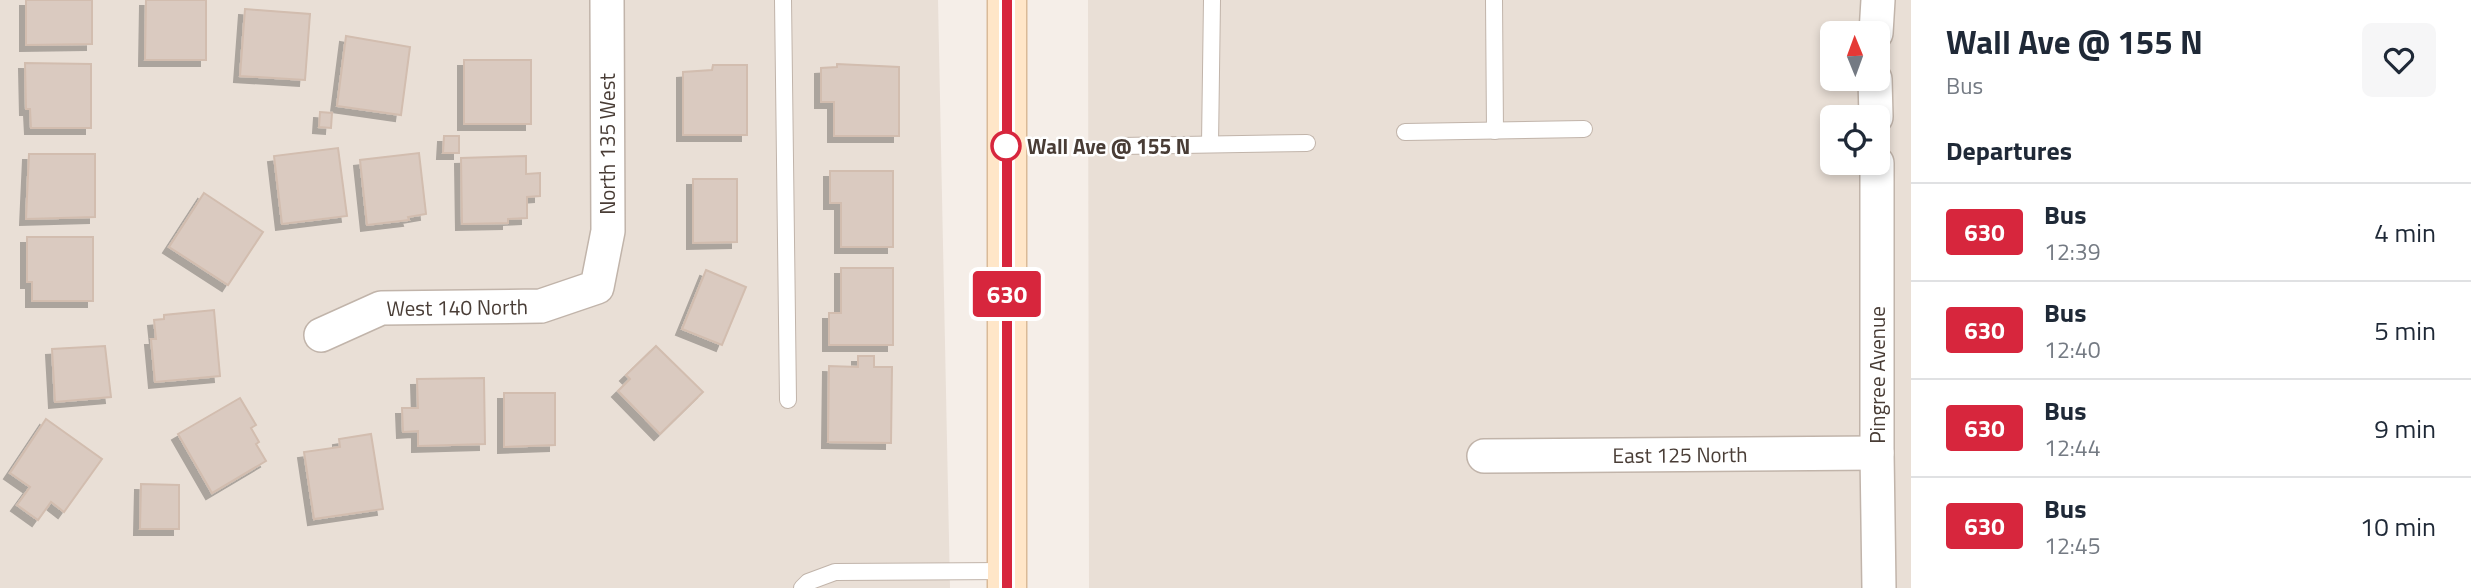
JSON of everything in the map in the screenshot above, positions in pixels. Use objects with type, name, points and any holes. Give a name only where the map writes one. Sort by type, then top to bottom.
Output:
[{"type":"main road","points":[[1007,0],[1007,579]]},
{"type":"street","name":"North 135 West","points":[[597,287],[608,231],[607,0]]},
{"type":"street","points":[[1877,21],[1878,0]]},
{"type":"street","name":"Pingree Avenue","points":[[1877,175],[1879,588]]},
{"type":"street","name":"West 140 North","points":[[321,335],[381,308],[541,306],[597,287]]},
{"type":"street","name":"East 125 North","points":[[1484,456],[1877,453]]},
{"type":"lane","points":[[783,0],[788,400]]},
{"type":"lane","points":[[1210,145],[1212,0]]},
{"type":"lane","points":[[1494,0],[1495,131]]},
{"type":"lane","points":[[1405,132],[1584,129]]},
{"type":"lane","points":[[1121,145],[1307,143]]},
{"type":"lane","points":[[802,588],[808,582],[835,572],[1007,579]]},
{"type":"shaded area","points":[[0,0],[938,0],[950,588],[0,588]]},
{"type":"shaded area","points":[[1088,0],[1911,0],[1911,588],[1089,588]]},
{"type":"building","points":[[26,0],[92,0],[92,44],[26,45]]},
{"type":"building","points":[[146,0],[206,0],[206,60],[145,60]]},
{"type":"building","points":[[245,9],[310,14],[305,80],[240,76]]},
{"type":"building","points":[[346,36],[410,47],[401,115],[337,106]]},
{"type":"building","points":[[464,60],[531,60],[531,124],[464,124]]},
{"type":"building","points":[[25,63],[91,64],[91,128],[31,128],[30,109],[26,109]]},
{"type":"building","points":[[837,64],[899,67],[899,136],[834,136],[834,102],[821,102],[821,68],[837,67]]},
{"type":"building","points":[[713,65],[747,65],[747,135],[683,135],[683,72],[712,70]]},
{"type":"building","points":[[320,112],[332,113],[331,128],[319,127]]},
{"type":"building","points":[[444,136],[459,136],[459,153],[443,153]]},
{"type":"building","points":[[338,148],[347,216],[282,224],[274,156]]},
{"type":"building","points":[[419,153],[426,214],[408,217],[409,220],[367,225],[360,160]]},
{"type":"building","points":[[29,154],[95,154],[95,217],[26,219]]},
{"type":"building","points":[[526,156],[526,174],[540,173],[540,196],[527,197],[527,218],[508,219],[508,223],[462,224],[461,158]]},
{"type":"building","points":[[830,171],[893,171],[893,247],[841,247],[841,203],[830,203]]},
{"type":"building","points":[[693,179],[737,179],[737,242],[693,243]]},
{"type":"building","points":[[204,193],[263,232],[228,285],[169,247]]},
{"type":"building","points":[[27,237],[93,237],[93,301],[32,301],[32,282],[27,282]]},
{"type":"building","points":[[841,268],[893,268],[893,345],[829,345],[829,313],[841,313]]},
{"type":"building","points":[[706,270],[746,287],[722,345],[682,329]]},
{"type":"building","points":[[214,310],[220,376],[155,382],[151,339],[156,339],[154,320],[164,319],[164,315]]},
{"type":"building","points":[[105,346],[111,397],[55,402],[52,349]]},
{"type":"building","points":[[656,346],[703,392],[660,434],[618,391],[630,379],[626,375]]},
{"type":"building","points":[[858,356],[874,356],[874,367],[892,367],[891,443],[828,442],[829,366],[858,367]]},
{"type":"building","points":[[484,378],[485,444],[418,446],[418,431],[403,432],[402,408],[418,408],[417,379]]},
{"type":"building","points":[[504,393],[555,393],[555,445],[504,447]]},
{"type":"building","points":[[240,398],[256,425],[251,428],[266,461],[212,493],[178,434]]},
{"type":"building","points":[[46,419],[102,459],[64,512],[51,502],[38,520],[17,505],[30,487],[10,473]]},
{"type":"building","points":[[371,434],[383,509],[314,519],[304,452],[340,447],[339,439]]},
{"type":"building","points":[[141,484],[179,485],[179,529],[140,529]]},
{"type":"bus line","name":"630","points":[[1007,0],[1007,588]]},
{"type":"place","name":"Wall Ave @ 155 N","points":[[1006,146]]}]
